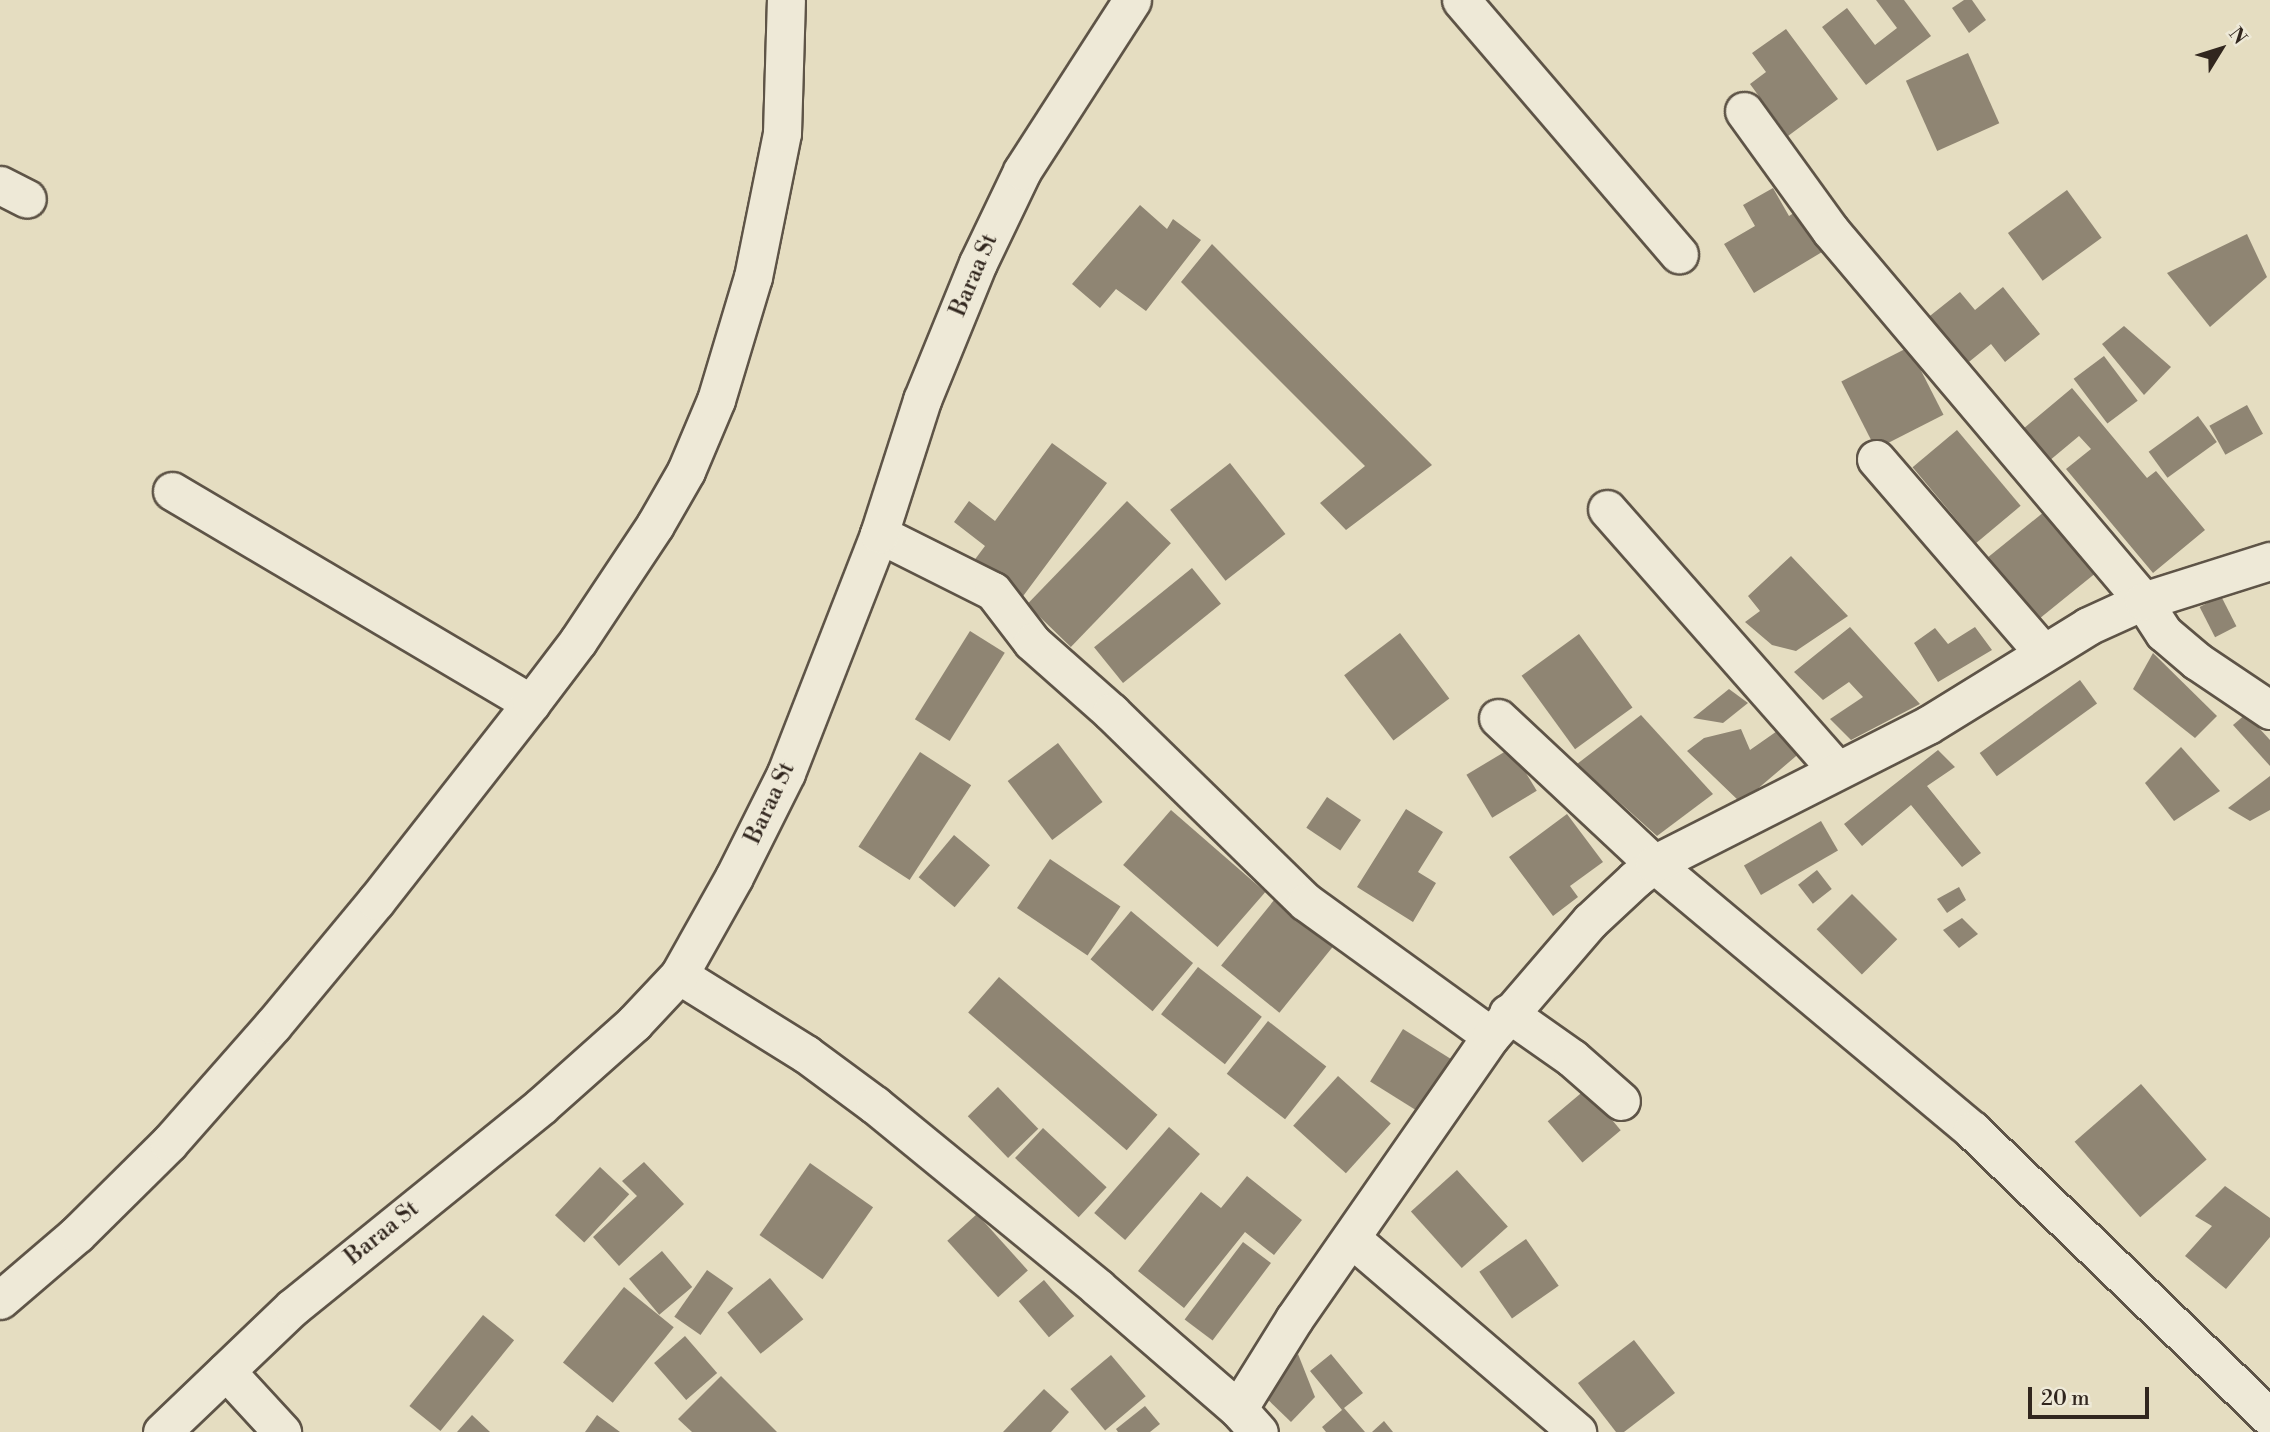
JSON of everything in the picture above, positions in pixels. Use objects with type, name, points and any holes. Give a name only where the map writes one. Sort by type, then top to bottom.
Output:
[{"type":"street","points":[[0,1300],[77,1234],[169,1143],[376,901],[578,641],[655,525],[686,471],[716,400],[753,276],[782,133],[786,0]]},
{"type":"street","name":"Baraa St","points":[[162,1432],[363,1248],[541,1106],[634,1023],[679,975],[734,877],[786,773],[879,534],[922,400],[978,263],[1022,171],[1132,0]]},
{"type":"street","points":[[1461,0],[1679,254]]},
{"type":"street","points":[[1744,111],[1830,230],[2143,601],[2164,633],[2178,648],[2270,710]]},
{"type":"street","points":[[1876,459],[2042,651]]},
{"type":"street","points":[[172,491],[531,703]]},
{"type":"street","points":[[1607,509],[1836,769]]},
{"type":"street","points":[[879,534],[992,591],[1032,642],[1111,712],[1306,902],[1499,1025],[1572,1058],[1621,1101]]},
{"type":"street","points":[[679,975],[806,1054],[875,1105],[1097,1287],[1249,1421],[1294,1319],[1499,1025],[1590,921],[1654,864],[1836,769],[1928,725],[2042,651],[2143,601],[2270,561]]},
{"type":"street","points":[[1498,718],[1654,864],[1972,1130],[2270,1418]]},
{"type":"street","points":[[1351,1238],[1577,1432]]},
{"type":"street","points":[[226,1371],[282,1432]]},
{"type":"building","points":[[1876,0],[1904,0],[1931,36],[1866,85],[1822,27],[1847,8],[1875,45],[1897,28]]},
{"type":"building","points":[[1964,0],[1972,0],[1986,20],[1969,33],[1952,8]]},
{"type":"building","points":[[1786,29],[1838,99],[1788,136],[1750,84],[1766,72],[1752,53]]},
{"type":"building","points":[[1968,53],[1999,123],[1937,151],[1906,81]]},
{"type":"building","points":[[1773,188],[1789,216],[1802,208],[1827,249],[1754,293],[1724,244],[1755,226],[1743,205]]},
{"type":"building","points":[[2067,190],[2102,238],[2043,281],[2008,233]]},
{"type":"building","points":[[1140,205],[1167,229],[1173,219],[1201,240],[1146,311],[1116,289],[1100,308],[1072,284]]},
{"type":"building","points":[[2247,234],[2267,277],[2210,327],[2167,273]]},
{"type":"building","points":[[1212,244],[1432,465],[1346,530],[1320,503],[1365,466],[1181,282]]},
{"type":"building","points":[[2003,287],[2040,334],[2005,362],[1991,344],[1959,370],[1921,323],[1960,292],[1975,310]]},
{"type":"building","points":[[2124,326],[2171,367],[2144,395],[2102,344]]},
{"type":"building","points":[[1909,347],[1944,415],[1876,449],[1841,382]]},
{"type":"building","points":[[2104,356],[2138,401],[2107,424],[2074,379]]},
{"type":"building","points":[[2072,388],[2147,478],[2156,471],[2205,530],[2153,573],[2066,469],[2091,449],[2079,436],[2049,461],[2023,429]]},
{"type":"building","points":[[2247,405],[2263,434],[2225,455],[2209,426]]},
{"type":"building","points":[[2198,416],[2217,442],[2167,478],[2149,452]]},
{"type":"building","points":[[1957,430],[2021,506],[1976,543],[1913,467]]},
{"type":"building","points":[[1052,443],[1107,483],[1018,603],[970,566],[985,546],[954,522],[969,501],[995,521]]},
{"type":"building","points":[[1230,463],[1285,534],[1226,581],[1170,510]]},
{"type":"building","points":[[1127,501],[1171,543],[1071,647],[1027,605]]},
{"type":"building","points":[[2055,503],[2105,565],[2036,621],[1986,559]]},
{"type":"building","points":[[1791,556],[1848,616],[1796,651],[1772,645],[1745,622],[1760,611],[1748,596]]},
{"type":"building","points":[[1192,568],[1221,604],[1123,683],[1094,647]]},
{"type":"building","points":[[2221,596],[2236,626],[2215,637],[2200,607]]},
{"type":"building","points":[[1850,627],[1920,704],[1851,740],[1830,719],[1863,697],[1849,682],[1823,700],[1794,672]]},
{"type":"building","points":[[1975,627],[1992,650],[1938,682],[1914,643],[1935,628],[1948,644]]},
{"type":"building","points":[[970,631],[1005,653],[950,741],[915,719]]},
{"type":"building","points":[[1400,633],[1449,698],[1393,741],[1344,675]]},
{"type":"building","points":[[1579,634],[1632,708],[1575,749],[1522,676]]},
{"type":"building","points":[[2153,653],[2217,716],[2195,738],[2133,689]]},
{"type":"building","points":[[2080,680],[2097,703],[1997,776],[1980,753]]},
{"type":"building","points":[[1729,689],[1748,703],[1723,723],[1693,718]]},
{"type":"building","points":[[2246,714],[2270,740],[2270,766],[2233,725]]},
{"type":"building","points":[[1641,715],[1713,794],[1657,836],[1577,764]]},
{"type":"building","points":[[1783,727],[1802,751],[1741,803],[1687,751],[1704,738],[1741,729],[1750,750]]},
{"type":"building","points":[[1058,743],[1103,802],[1052,840],[1008,781]]},
{"type":"building","points":[[2181,747],[2220,791],[2174,821],[2145,783]]},
{"type":"building","points":[[1511,748],[1537,791],[1492,818],[1466,775]]},
{"type":"building","points":[[1938,750],[1955,767],[1927,786],[1981,853],[1962,867],[1911,805],[1862,846],[1844,824]]},
{"type":"building","points":[[920,752],[971,785],[910,880],[858,847]]},
{"type":"building","points":[[2270,776],[2270,810],[2250,821],[2228,808]]},
{"type":"building","points":[[1327,797],[1361,820],[1340,851],[1306,828]]},
{"type":"building","points":[[1406,809],[1443,832],[1418,872],[1436,883],[1413,922],[1357,887]]},
{"type":"building","points":[[1171,810],[1265,892],[1217,947],[1123,865]]},
{"type":"building","points":[[1567,814],[1603,862],[1570,886],[1578,897],[1553,916],[1509,857]]},
{"type":"building","points":[[1821,821],[1838,850],[1761,895],[1744,866]]},
{"type":"building","points":[[954,835],[990,865],[955,907],[919,877]]},
{"type":"building","points":[[1050,859],[1120,907],[1087,955],[1017,908]]},
{"type":"building","points":[[1817,870],[1832,889],[1813,904],[1798,885]]},
{"type":"building","points":[[1959,887],[1966,900],[1947,913],[1937,899]]},
{"type":"building","points":[[1279,894],[1337,941],[1279,1013],[1221,965]]},
{"type":"building","points":[[1852,894],[1897,939],[1862,975],[1817,929]]},
{"type":"building","points":[[1131,911],[1193,963],[1153,1011],[1091,959]]},
{"type":"building","points":[[1962,918],[1978,934],[1959,948],[1943,930]]},
{"type":"building","points":[[1198,967],[1262,1017],[1225,1064],[1161,1014]]},
{"type":"building","points":[[999,977],[1157,1115],[1127,1150],[968,1012]]},
{"type":"building","points":[[1268,1021],[1326,1067],[1285,1119],[1227,1074]]},
{"type":"building","points":[[1403,1029],[1452,1060],[1419,1112],[1370,1082]]},
{"type":"building","points":[[1338,1076],[1391,1124],[1346,1173],[1293,1126]]},
{"type":"building","points":[[2141,1084],[2207,1159],[2140,1217],[2075,1142]]},
{"type":"building","points":[[998,1087],[1038,1129],[1008,1158],[968,1116]]},
{"type":"building","points":[[1586,1089],[1621,1130],[1582,1163],[1548,1121]]},
{"type":"building","points":[[1169,1127],[1200,1154],[1125,1240],[1094,1213]]},
{"type":"building","points":[[1043,1128],[1107,1187],[1079,1217],[1015,1158]]},
{"type":"building","points":[[644,1162],[684,1204],[619,1266],[593,1237],[637,1196],[622,1181]]},
{"type":"building","points":[[810,1163],[873,1207],[823,1279],[760,1235]]},
{"type":"building","points":[[600,1167],[629,1194],[584,1243],[555,1215]]},
{"type":"building","points":[[1457,1170],[1508,1226],[1462,1268],[1411,1211]]},
{"type":"building","points":[[1247,1176],[1302,1220],[1274,1255],[1245,1232],[1184,1308],[1138,1271],[1201,1192],[1221,1208]]},
{"type":"building","points":[[2225,1186],[2270,1218],[2270,1237],[2226,1289],[2185,1256],[2212,1226],[2195,1216]]},
{"type":"building","points":[[977,1214],[1028,1270],[998,1297],[947,1241]]},
{"type":"building","points":[[1526,1239],[1559,1286],[1512,1318],[1479,1272]]},
{"type":"building","points":[[1243,1242],[1271,1263],[1213,1341],[1185,1319]]},
{"type":"building","points":[[662,1251],[692,1287],[659,1315],[629,1279]]},
{"type":"building","points":[[707,1270],[733,1288],[701,1335],[674,1317]]},
{"type":"building","points":[[770,1278],[803,1319],[761,1354],[727,1313]]},
{"type":"building","points":[[1044,1280],[1074,1316],[1049,1337],[1019,1301]]},
{"type":"building","points":[[624,1287],[674,1327],[613,1403],[563,1362]]},
{"type":"building","points":[[483,1315],[514,1340],[440,1431],[409,1406]]},
{"type":"building","points":[[685,1336],[717,1373],[686,1400],[654,1363]]},
{"type":"building","points":[[1634,1340],[1675,1393],[1624,1432],[1616,1432],[1578,1383]]},
{"type":"building","points":[[1298,1354],[1315,1397],[1291,1422],[1260,1392]]},
{"type":"building","points":[[1331,1354],[1363,1393],[1344,1408],[1365,1432],[1326,1432],[1322,1427],[1342,1410],[1310,1371]]},
{"type":"building","points":[[1111,1355],[1146,1396],[1105,1430],[1070,1389]]},
{"type":"building","points":[[721,1376],[777,1432],[692,1432],[678,1419]]},
{"type":"building","points":[[1044,1389],[1069,1412],[1051,1432],[1003,1432]]},
{"type":"building","points":[[1145,1406],[1160,1424],[1150,1432],[1118,1432],[1116,1429]]},
{"type":"building","points":[[472,1415],[490,1432],[457,1432]]},
{"type":"building","points":[[597,1415],[620,1432],[585,1432]]},
{"type":"building","points":[[1384,1421],[1393,1432],[1372,1432]]}]
